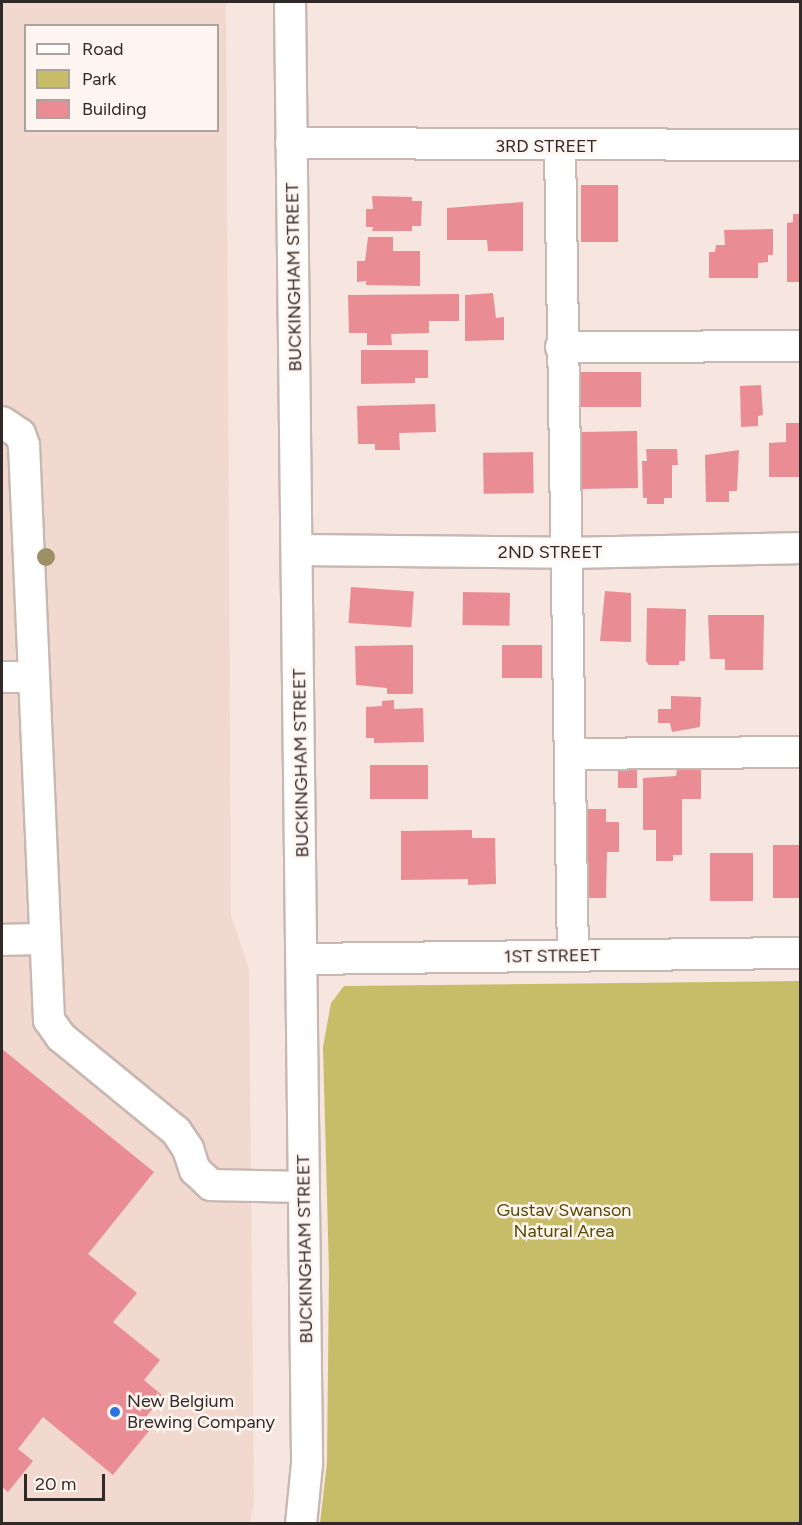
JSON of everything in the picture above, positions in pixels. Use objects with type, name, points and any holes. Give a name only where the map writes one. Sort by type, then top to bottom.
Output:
[{"type":"street","name":"BUCKINGHAM STREET","points":[[290,2],[299,550],[307,1464],[302,1524]]},
{"type":"street","name":"3RD STREET","points":[[291,143],[560,147],[801,145]]},
{"type":"street","points":[[560,147],[561,346],[571,754],[573,956]]},
{"type":"street","points":[[561,346],[801,346]]},
{"type":"street","points":[[2,422],[20,434],[24,445],[32,676],[49,1020],[61,1037],[176,1131],[188,1149],[195,1170],[211,1185],[304,1187]]},
{"type":"street","name":"2ND STREET","points":[[299,550],[567,553],[801,548]]},
{"type":"street","points":[[2,677],[32,676]]},
{"type":"street","points":[[571,754],[801,752]]},
{"type":"street","points":[[2,940],[44,939]]},
{"type":"street","name":"1ST STREET","points":[[303,959],[801,953]]},
{"type":"shaded area","points":[[2,2],[226,2],[231,916],[249,969],[254,1502],[250,1523],[2,1524]]},
{"type":"green space","name":"Gustav Swanson Natural Area","points":[[800,981],[800,1523],[320,1523],[327,1463],[329,1272],[323,1047],[331,1003],[344,986]]},
{"type":"building","points":[[581,185],[618,185],[618,242],[581,242]]},
{"type":"building","points":[[372,196],[412,197],[412,201],[422,201],[421,226],[412,226],[412,231],[372,231],[373,227],[366,227],[366,209],[373,209]]},
{"type":"building","points":[[523,202],[523,251],[488,251],[487,240],[447,240],[447,208]]},
{"type":"building","points":[[793,214],[800,214],[800,282],[787,282],[787,223],[793,222]]},
{"type":"building","points":[[773,229],[773,255],[768,255],[768,262],[758,263],[758,278],[709,278],[709,252],[715,252],[716,245],[725,245],[724,230]]},
{"type":"building","points":[[368,237],[393,237],[393,251],[420,251],[420,286],[366,285],[366,281],[357,282],[357,261],[365,261]]},
{"type":"building","points":[[493,293],[496,318],[504,317],[504,340],[465,341],[465,295]]},
{"type":"building","points":[[459,294],[459,321],[429,321],[429,333],[391,334],[392,345],[367,345],[367,333],[349,333],[348,295]]},
{"type":"building","points":[[361,350],[428,350],[428,378],[415,378],[415,383],[361,384]]},
{"type":"building","points":[[580,372],[641,372],[641,407],[580,407]]},
{"type":"building","points":[[761,385],[763,415],[758,416],[758,426],[741,427],[740,386]]},
{"type":"building","points":[[435,404],[436,432],[399,433],[400,450],[375,450],[375,444],[358,444],[357,406]]},
{"type":"building","points":[[786,423],[800,423],[800,477],[769,477],[769,443],[786,442]]},
{"type":"building","points":[[637,431],[638,488],[581,489],[580,432]]},
{"type":"building","points":[[646,449],[677,449],[678,465],[672,465],[672,498],[664,498],[664,504],[647,504],[647,498],[643,498],[642,461],[647,461]]},
{"type":"building","points":[[739,450],[737,491],[729,491],[729,502],[706,502],[705,455]]},
{"type":"building","points":[[533,452],[534,493],[484,494],[483,453]]},
{"type":"building","points":[[351,587],[414,591],[411,627],[348,623]]},
{"type":"building","points":[[605,591],[631,593],[631,642],[600,641]]},
{"type":"building","points":[[463,592],[510,593],[509,626],[462,625]]},
{"type":"building","points":[[647,608],[686,609],[685,661],[679,661],[679,665],[649,665],[646,661]]},
{"type":"building","points":[[708,615],[764,615],[763,670],[725,670],[725,659],[710,659]]},
{"type":"building","points":[[413,645],[413,694],[387,694],[387,688],[356,685],[355,646]]},
{"type":"building","points":[[502,645],[542,645],[542,678],[502,678]]},
{"type":"building","points":[[671,696],[701,697],[700,727],[672,732],[670,723],[658,723],[658,709],[671,709]]},
{"type":"building","points":[[394,700],[394,709],[423,708],[424,742],[374,743],[374,738],[366,738],[366,707],[382,706],[382,701]]},
{"type":"building","points":[[370,765],[428,765],[428,799],[370,799]]},
{"type":"building","points":[[701,768],[701,799],[682,799],[682,855],[673,855],[673,861],[656,861],[656,830],[643,830],[643,778],[676,776],[677,769]]},
{"type":"building","points":[[618,769],[637,769],[637,788],[618,788]]},
{"type":"building","points":[[588,809],[606,809],[606,822],[619,822],[619,852],[607,852],[606,898],[588,898]]},
{"type":"building","points":[[472,830],[472,838],[495,838],[496,884],[468,885],[468,879],[401,880],[401,831]]},
{"type":"building","points":[[773,845],[800,845],[800,898],[773,898]]},
{"type":"building","points":[[710,853],[753,853],[753,901],[710,901]]},
{"type":"building","points":[[2,1049],[154,1172],[88,1254],[137,1293],[113,1322],[160,1360],[144,1380],[163,1396],[140,1424],[149,1431],[113,1475],[43,1417],[18,1449],[33,1461],[8,1492],[2,1487]]},
{"type":"place","name":"New Belgium Brewing Company","points":[[115,1412]]}]
